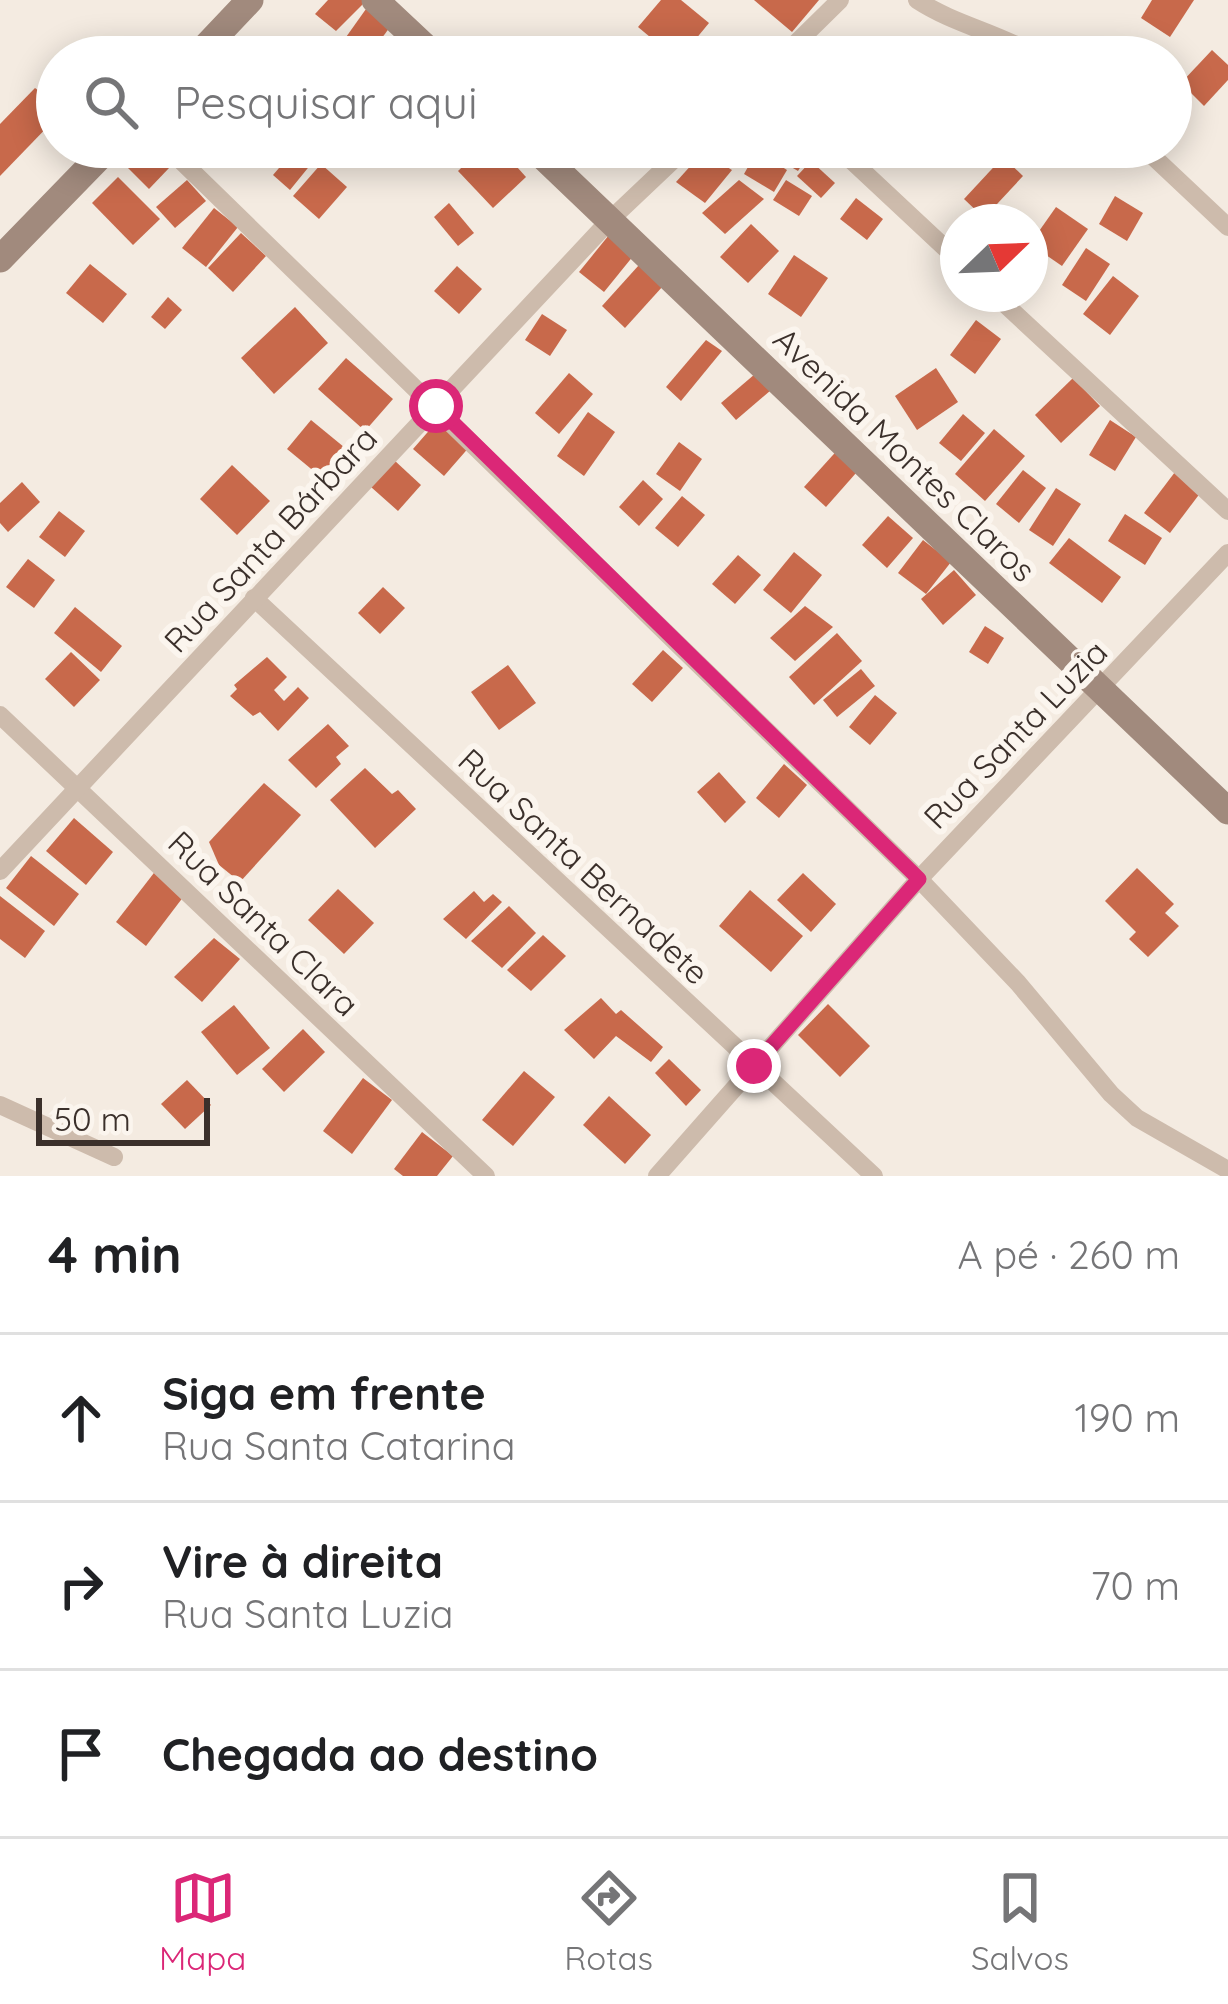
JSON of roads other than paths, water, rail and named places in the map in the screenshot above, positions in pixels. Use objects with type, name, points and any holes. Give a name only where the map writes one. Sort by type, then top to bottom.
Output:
[{"type":"street","points":[[216,36],[250,0]]},
{"type":"street","points":[[375,0],[414,36]]},
{"type":"street","points":[[803,36],[840,0]]},
{"type":"street","points":[[917,0],[942,16],[997,36]]},
{"type":"street","points":[[0,259],[89,168]]},
{"type":"street","points":[[189,168],[919,879],[1018,982],[1111,1094],[1137,1118],[1228,1170]]},
{"type":"street","name":"Avenida Montes Claros","points":[[556,168],[1228,811]]},
{"type":"street","name":"Rua Santa Bárbara","points":[[0,872],[611,219],[665,168]]},
{"type":"street","points":[[859,168],[940,243]]},
{"type":"street","points":[[1165,168],[1228,227]]},
{"type":"street","points":[[1013,312],[1228,512]]},
{"type":"street","name":"Rua Santa Luzia","points":[[657,1176],[919,879],[1228,553]]},
{"type":"street","name":"Rua Santa Bernadete","points":[[254,598],[874,1176]]},
{"type":"street","name":"Rua Santa Clara","points":[[0,715],[486,1176]]},
{"type":"street","points":[[0,1106],[114,1157]]}]
